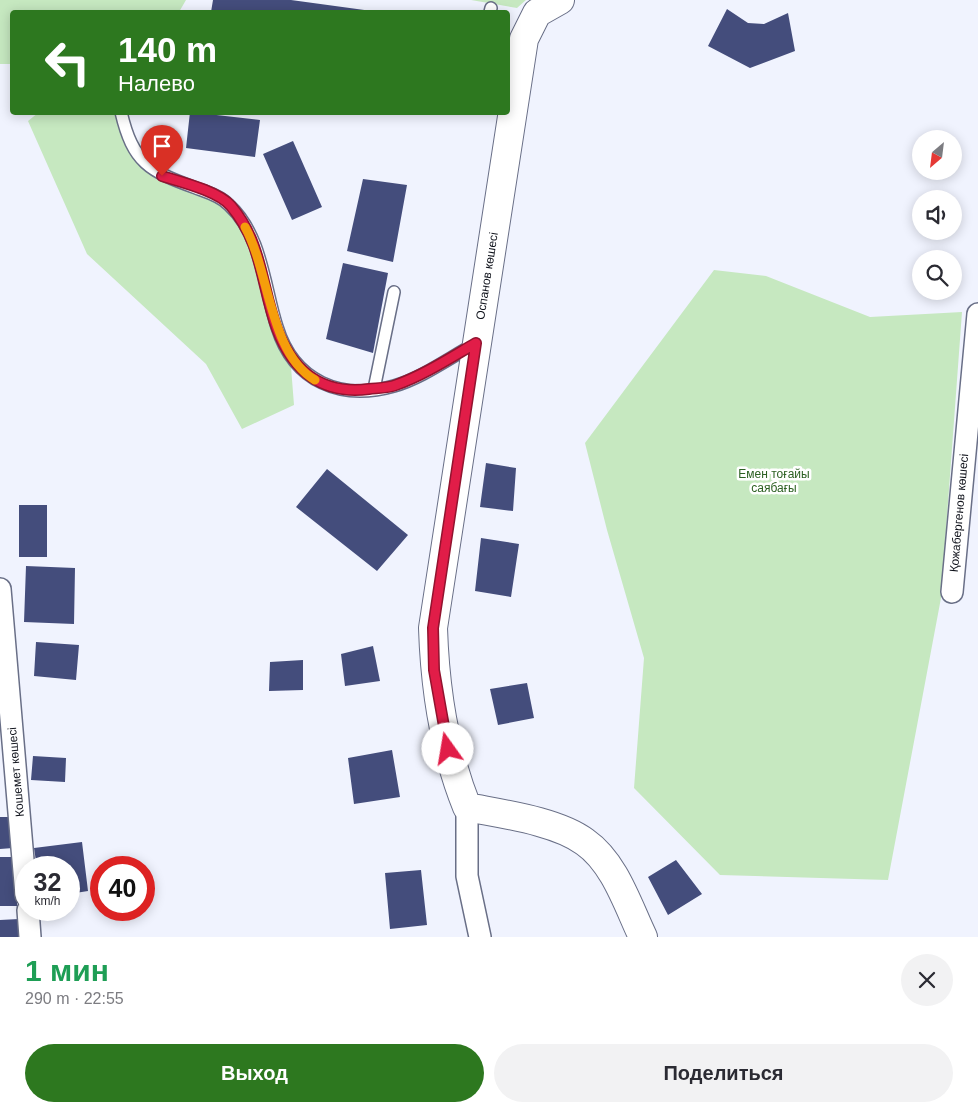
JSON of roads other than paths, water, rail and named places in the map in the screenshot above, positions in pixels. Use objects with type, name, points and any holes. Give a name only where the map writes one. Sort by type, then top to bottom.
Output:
[{"type":"street","name":"Оспанов көшесі","points":[[510,110],[524,39],[530,25],[537,13],[560,0]]},
{"type":"street","name":"Оспанов көшесі","points":[[467,807],[458,783],[444,732],[434,670],[433,628],[509,115]]},
{"type":"street","name":"Қожабергенов көшесі","points":[[952,592],[978,314]]},
{"type":"street","name":"Кошемет көшесі","points":[[0,589],[23,856]]},
{"type":"street","points":[[480,937],[467,876],[467,807],[548,824],[585,841],[600,856],[616,880],[643,937]]},
{"type":"street","points":[[29,921],[30,937]]},
{"type":"lane","points":[[122,115],[126,133],[137,155],[148,166],[162,176],[217,197],[229,204],[242,222],[254,243],[277,329],[290,354],[306,374],[328,387],[355,391],[393,386],[411,379],[476,343]]},
{"type":"lane","points":[[374,389],[394,292]]},
{"type":"park label","name":"Емен тоғайы саябағы","points":[[774,481]]}]
